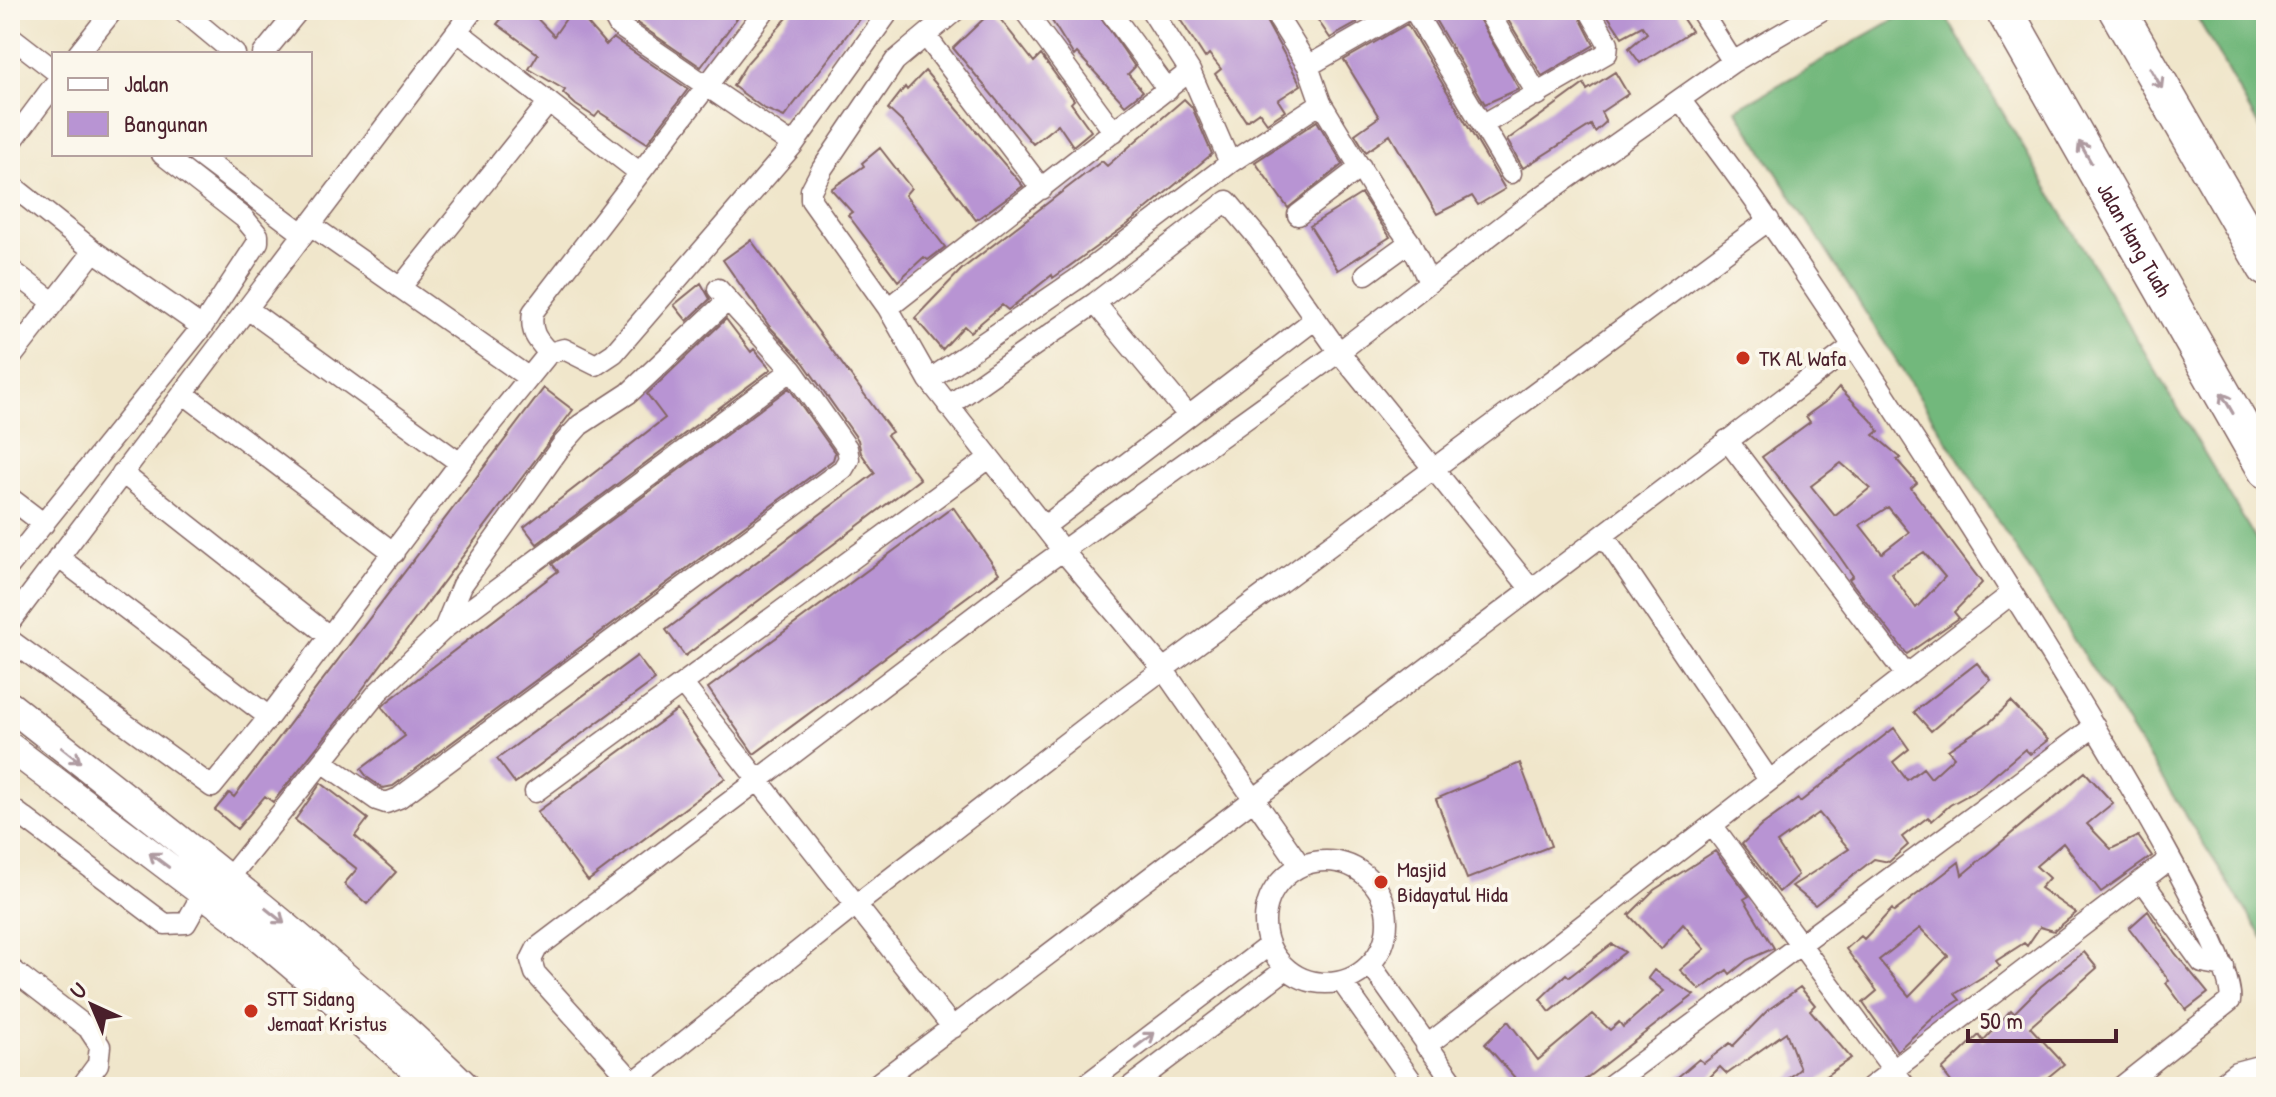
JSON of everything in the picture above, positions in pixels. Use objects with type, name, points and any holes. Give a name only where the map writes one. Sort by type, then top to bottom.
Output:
[{"type":"highway","name":"Jalan Hang Tuah","points":[[2004,10],[2266,470]]},
{"type":"highway","points":[[2117,10],[2266,268]]},
{"type":"main road","points":[[10,706],[341,971],[466,1087]]},
{"type":"main road","points":[[10,747],[203,893],[436,1087]]},
{"type":"street","points":[[80,52],[113,10]]},
{"type":"street","points":[[182,10],[233,52]]},
{"type":"street","points":[[265,52],[299,10]]},
{"type":"street","points":[[10,622],[473,10]]},
{"type":"street","points":[[610,10],[619,26],[793,145]]},
{"type":"street","points":[[549,353],[535,339],[531,328],[533,312],[765,10]]},
{"type":"street","points":[[10,640],[212,787],[269,717],[460,463],[549,353],[564,349],[596,365],[605,362],[793,145],[890,10]]},
{"type":"street","points":[[956,10],[895,61],[811,190],[811,200],[888,308],[929,380],[948,406],[1063,551],[1163,669],[1300,865]]},
{"type":"street","points":[[1024,10],[1114,132]]},
{"type":"street","points":[[1109,10],[1168,90]]},
{"type":"street","points":[[1151,10],[1190,71],[1230,163]]},
{"type":"street","points":[[1273,10],[1308,66],[1321,103],[1410,242],[1429,282]]},
{"type":"street","points":[[1308,66],[1406,10]]},
{"type":"street","points":[[1414,10],[1511,173]]},
{"type":"street","points":[[1487,10],[1538,95]]},
{"type":"street","points":[[1482,125],[1607,53],[1608,43],[1589,10]]},
{"type":"street","points":[[1700,10],[1733,62]]},
{"type":"street","points":[[1769,220],[1163,669],[856,905],[636,1085],[535,973],[533,954],[1063,551],[1339,352],[1531,204],[1733,62],[1822,10]]},
{"type":"street","points":[[457,31],[640,173]]},
{"type":"street","points":[[10,36],[52,68]]},
{"type":"street","points":[[926,36],[1042,189]]},
{"type":"street","points":[[888,308],[1190,71]]},
{"type":"street","points":[[10,144],[52,88]]},
{"type":"street","points":[[1681,101],[1769,220],[1853,346],[2095,726],[2170,859],[2224,967],[2231,990],[2230,1001],[2121,1087]]},
{"type":"street","points":[[400,288],[549,102]]},
{"type":"street","points":[[929,380],[1077,279],[1230,163],[1321,103]]},
{"type":"street","points":[[10,565],[202,327],[253,252],[258,235],[244,218],[165,156]]},
{"type":"street","points":[[200,156],[400,288],[529,378]]},
{"type":"street","points":[[1298,215],[1361,167]]},
{"type":"street","points":[[10,184],[94,251],[202,327]]},
{"type":"street","points":[[948,406],[1095,303],[1227,201],[1259,239],[1339,352],[1530,588]]},
{"type":"street","points":[[1366,274],[1410,242]]},
{"type":"street","points":[[10,359],[94,251]]},
{"type":"street","points":[[10,269],[53,302]]},
{"type":"street","points":[[323,762],[377,800],[386,803],[399,798],[843,469],[849,459],[847,448],[792,370],[723,295],[629,393],[580,425],[562,445],[462,585],[444,629]]},
{"type":"street","points":[[1095,303],[1188,415]]},
{"type":"street","points":[[249,310],[460,463]]},
{"type":"street","points":[[1045,526],[1314,320]]},
{"type":"street","points":[[873,1087],[1853,346]]},
{"type":"street","points":[[228,879],[378,692],[444,629],[792,370]]},
{"type":"street","points":[[183,393],[394,553]]},
{"type":"street","points":[[1727,440],[1906,675]]},
{"type":"street","points":[[535,792],[684,686],[988,459]]},
{"type":"street","points":[[122,473],[329,636]]},
{"type":"street","points":[[10,498],[44,524]]},
{"type":"street","points":[[1604,536],[1769,780]]},
{"type":"street","points":[[58,557],[269,717]]},
{"type":"street","points":[[1426,1046],[2010,595]]},
{"type":"street","points":[[684,686],[953,1028]]},
{"type":"street","points":[[1608,1087],[2095,726]]},
{"type":"street","points":[[10,807],[165,924],[186,923],[203,893]]},
{"type":"street","points":[[1712,825],[1900,1079]]},
{"type":"street","points":[[1871,1087],[1900,1079],[2170,859]]},
{"type":"street","points":[[1336,861],[1360,871],[1379,890],[1387,924],[1384,941],[1370,964],[1342,982],[1317,983],[1286,969],[1268,946],[1264,927],[1269,899],[1284,876],[1300,865],[1336,861]]},
{"type":"street","points":[[2142,880],[2202,963],[2224,967]]},
{"type":"street","points":[[1083,1087],[1268,946]]},
{"type":"street","points":[[1370,964],[1457,1087]]},
{"type":"street","points":[[10,968],[88,1028],[100,1046],[98,1064],[81,1087]]},
{"type":"street","points":[[1130,1087],[1286,969]]},
{"type":"street","points":[[1342,982],[1416,1087]]},
{"type":"street","points":[[2217,1087],[2240,1080],[2266,1064]]},
{"type":"green space","points":[[1911,10],[1942,10],[2266,557],[2266,942],[1736,109]]},
{"type":"green space","points":[[2193,10],[2266,10],[2266,139]]},
{"type":"building","points":[[509,10],[529,10],[554,36],[572,10],[576,10],[606,45],[613,38],[688,89],[647,143],[599,112],[595,117],[576,105],[563,93],[565,90],[529,69],[538,54],[497,24]]},
{"type":"building","points":[[647,10],[743,10],[701,67],[637,23]]},
{"type":"building","points":[[794,10],[866,10],[784,117],[763,108],[733,86],[747,63]]},
{"type":"building","points":[[993,10],[1034,62],[1041,55],[1074,100],[1071,103],[1091,131],[1073,146],[1058,124],[1033,144],[953,48]]},
{"type":"building","points":[[1045,10],[1096,10],[1135,67],[1128,74],[1143,91],[1125,105],[1077,53],[1074,56]]},
{"type":"building","points":[[1174,10],[1260,10],[1301,85],[1278,100],[1285,111],[1267,123],[1259,112],[1246,121],[1215,74],[1221,69],[1209,54],[1205,58]]},
{"type":"building","points":[[1311,10],[1350,10],[1357,23],[1330,38]]},
{"type":"building","points":[[1474,10],[1519,89],[1485,104],[1430,11]]},
{"type":"building","points":[[1502,10],[1576,10],[1594,45],[1542,76]]},
{"type":"building","points":[[1604,10],[1677,10],[1691,31],[1640,63],[1629,48],[1647,33],[1642,26],[1622,37]]},
{"type":"building","points":[[1407,24],[1505,189],[1478,205],[1472,196],[1437,214],[1390,135],[1366,152],[1355,134],[1379,117],[1344,60]]},
{"type":"building","points":[[925,71],[1023,186],[976,220],[903,123],[888,109],[905,87],[907,90]]},
{"type":"building","points":[[1615,72],[1628,94],[1601,112],[1606,122],[1595,132],[1591,125],[1523,168],[1507,140],[1584,84],[1587,90]]},
{"type":"building","points":[[1184,99],[1192,107],[1212,154],[1128,224],[1053,278],[1052,275],[1008,310],[1002,305],[970,332],[964,326],[942,350],[915,318],[962,269],[1102,161],[1107,166]]},
{"type":"building","points":[[1317,121],[1343,164],[1288,208],[1255,162]]},
{"type":"building","points":[[880,148],[911,188],[905,195],[945,247],[928,260],[924,257],[898,281],[848,215],[852,212],[831,189],[864,166],[862,163]]},
{"type":"building","points":[[1361,194],[1390,237],[1338,270],[1310,226]]},
{"type":"building","points":[[751,240],[892,432],[887,435],[920,479],[685,656],[666,630],[875,473],[861,453],[858,440],[803,362],[769,326],[723,260]]},
{"type":"building","points":[[701,283],[710,299],[687,321],[674,305]]},
{"type":"building","points":[[726,319],[751,352],[754,349],[771,369],[537,544],[524,527],[665,418],[647,394]]},
{"type":"building","points":[[1839,387],[1871,420],[1879,431],[1874,435],[1901,458],[1897,460],[1917,483],[1911,488],[1982,583],[1954,612],[1959,618],[1907,654],[1849,579],[1853,576],[1835,550],[1762,457],[1810,422],[1806,416],[1828,400]],"holes":[[[1841,463],[1870,488],[1835,516],[1811,486]],[[1888,507],[1909,532],[1882,553],[1860,525]],[[1924,552],[1945,577],[1916,608],[1891,573]]]},
{"type":"building","points":[[544,388],[573,410],[346,711],[273,802],[265,796],[237,829],[215,810],[229,793],[234,797]]},
{"type":"building","points":[[789,388],[835,453],[833,460],[393,786],[383,788],[368,778],[361,769],[405,736],[382,707],[387,702],[558,571],[552,564]]},
{"type":"building","points":[[953,507],[999,573],[754,754],[708,688]]},
{"type":"building","points":[[637,656],[655,680],[515,783],[497,759]]},
{"type":"building","points":[[1977,663],[1991,680],[1931,731],[1914,712]]},
{"type":"building","points":[[2011,702],[2048,740],[2030,754],[2025,749],[1977,790],[1950,805],[1932,821],[1928,817],[1902,837],[1908,845],[1889,862],[1874,859],[1815,905],[1792,886],[1849,849],[1819,813],[1777,843],[1798,875],[1779,892],[1742,844],[1762,825],[1798,799],[1800,802],[1894,728],[1909,749],[1893,762],[1907,780],[1923,768],[1931,778],[1954,757],[1948,750],[1990,722]]},
{"type":"building","points":[[677,710],[725,778],[588,881],[537,812]]},
{"type":"building","points":[[1520,763],[1551,846],[1467,879],[1436,799]]},
{"type":"building","points":[[2085,772],[2113,803],[2087,824],[2111,849],[2138,836],[2152,856],[2101,892],[2063,843],[2036,866],[2049,878],[2040,888],[2076,913],[2054,931],[2040,927],[2027,946],[2024,943],[1996,961],[2000,966],[1955,994],[1960,1000],[1934,1017],[1897,1051],[1863,1003],[1877,991],[1846,949],[1861,936],[1864,939],[1892,909],[1894,912],[1959,862],[1962,875]],"holes":[[[1920,928],[1948,956],[1909,996],[1879,960]]]},
{"type":"building","points":[[321,783],[368,819],[355,836],[396,872],[367,904],[344,884],[357,869],[295,820]]},
{"type":"building","points":[[1715,851],[1749,896],[1744,899],[1774,948],[1747,960],[1730,974],[1727,970],[1700,990],[1680,970],[1705,949],[1683,924],[1661,949],[1629,915],[1654,890]]},
{"type":"building","points":[[2148,911],[2175,953],[2208,993],[2186,1010],[2166,983],[2169,980],[2129,928]]},
{"type":"building","points":[[1612,944],[1625,952],[1550,1012],[1540,999],[1566,974],[1569,977]]},
{"type":"building","points":[[2084,952],[2097,968],[2030,1027],[2064,1064],[2036,1087],[1955,1087],[1942,1070],[1979,1035],[1983,1041],[2011,1010],[2014,1013],[2041,986]]},
{"type":"building","points":[[1654,970],[1694,995],[1575,1087],[1523,1087],[1485,1044],[1508,1021],[1538,1060],[1593,1014],[1610,1030],[1619,1022],[1623,1027],[1664,991],[1648,978]]},
{"type":"building","points":[[1800,987],[1815,1005],[1810,1010],[1851,1058],[1810,1087],[1778,1087],[1800,1069],[1786,1032],[1727,1074],[1720,1067],[1700,1087],[1666,1087],[1699,1059],[1704,1063],[1730,1043],[1733,1046],[1768,1010]]},
{"type":"place","name":"TK Al Wafa","points":[[1743,358]]},
{"type":"place","name":"Masjid Bidayatul Hida","points":[[1381,882]]},
{"type":"place","name":"STT Sidang Jemaat Kristus","points":[[251,1011]]}]
